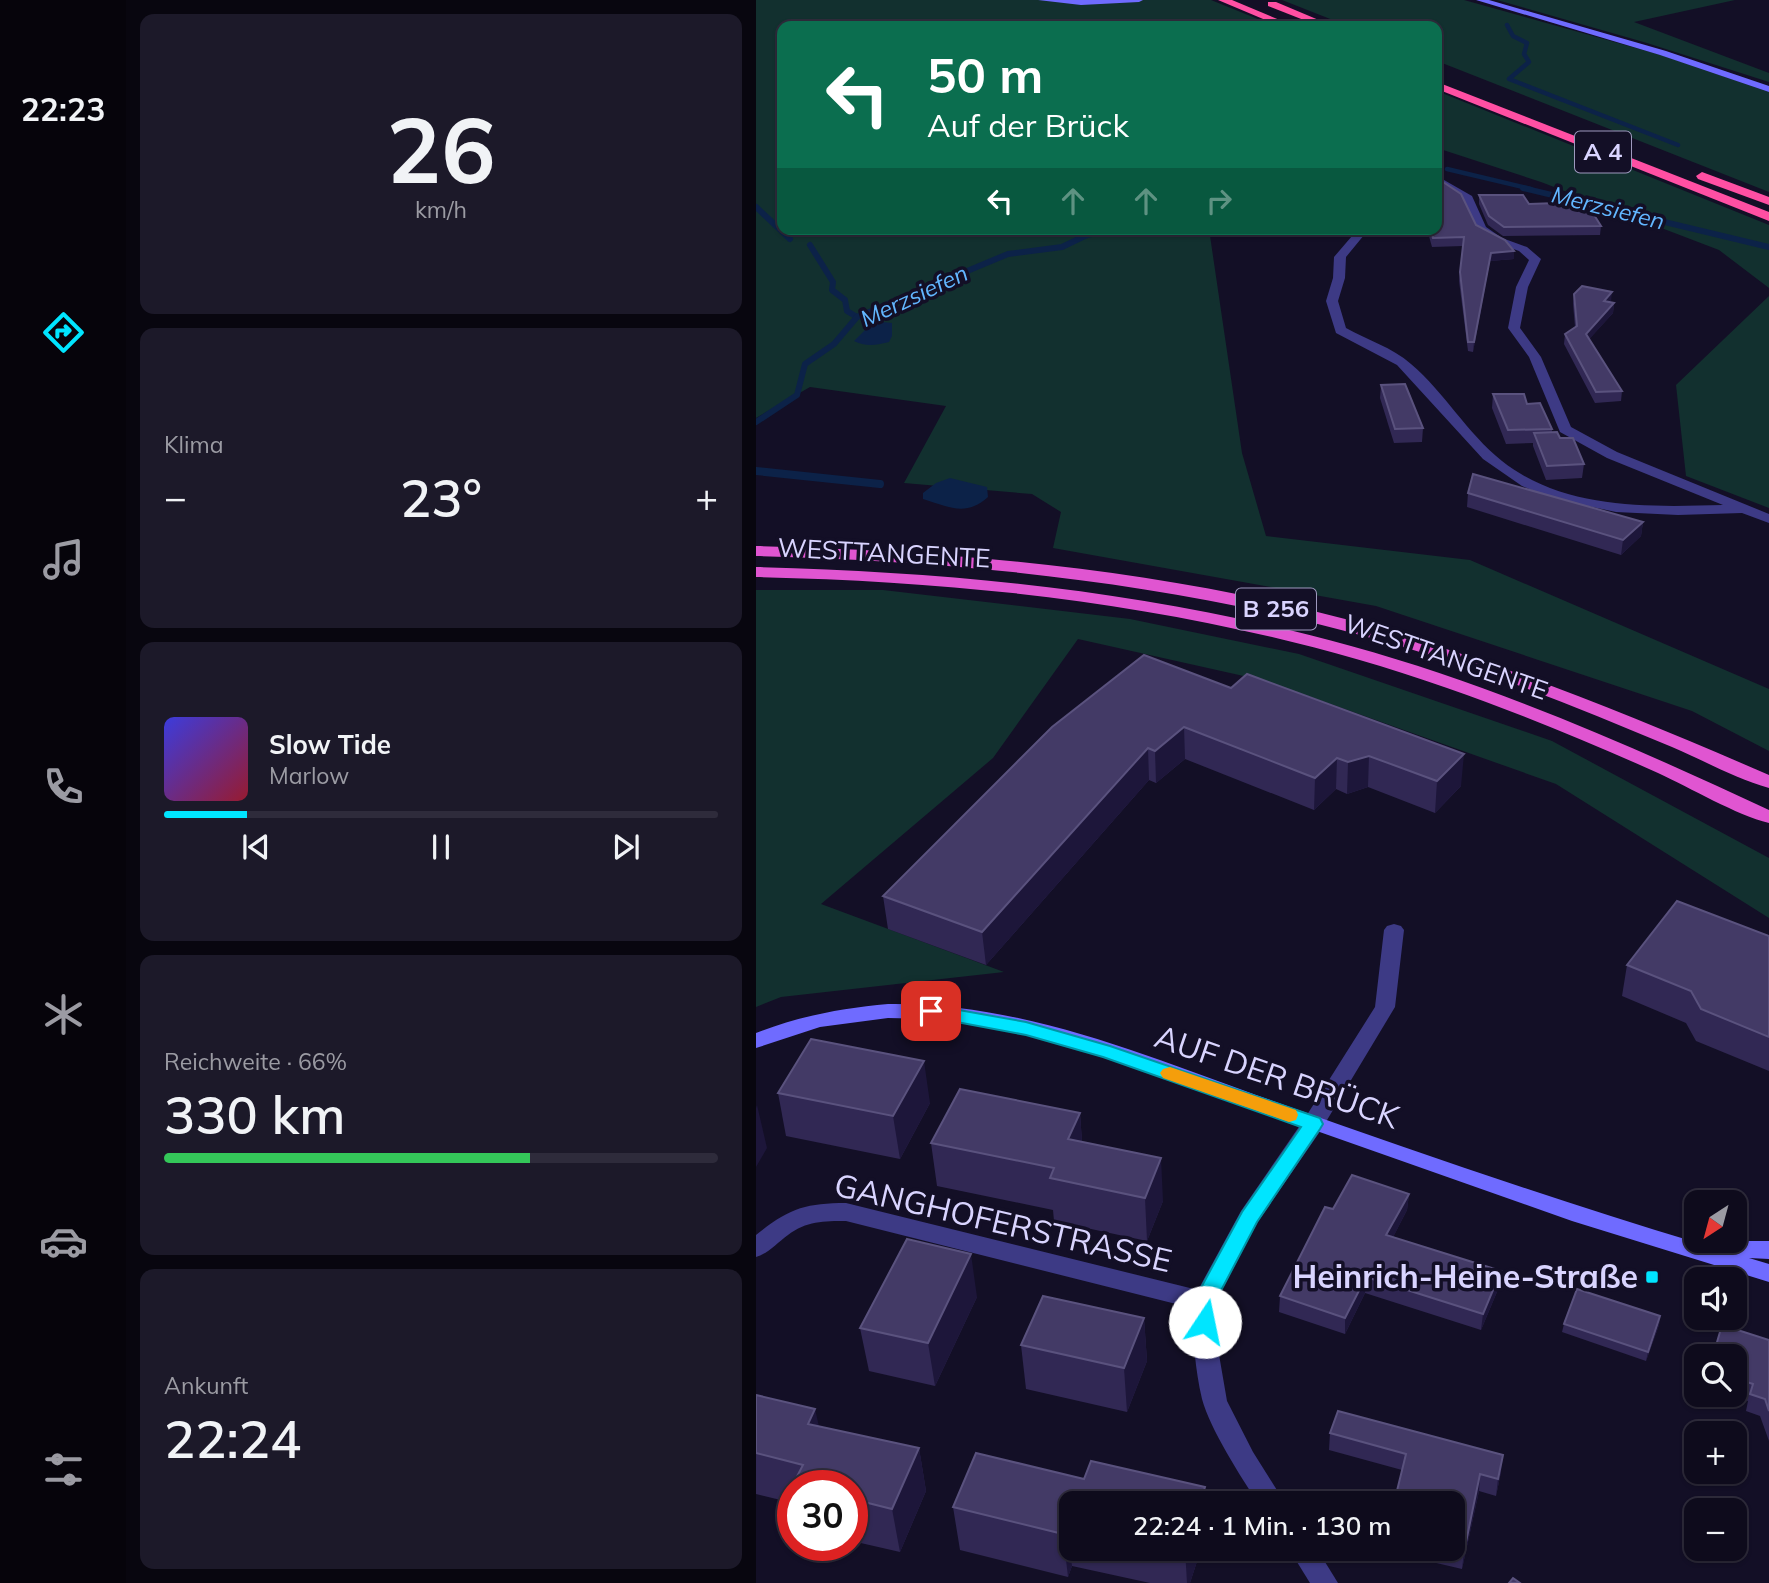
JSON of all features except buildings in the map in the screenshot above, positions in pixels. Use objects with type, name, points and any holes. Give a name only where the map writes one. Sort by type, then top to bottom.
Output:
[{"type":"highway","points":[[1223,0],[1276,21]]},
{"type":"highway","points":[[1262,0],[1315,21]]},
{"type":"highway","name":"A 4","points":[[1442,87],[1769,217]]},
{"type":"highway","name":"A 4","points":[[1650,155],[1769,201]]},
{"type":"highway","name":"WESTTANGENTE","points":[[756,551],[866,554],[997,563],[1220,597],[1332,622],[1429,649],[1545,689],[1769,782]]},
{"type":"highway","name":"WESTTANGENTE","points":[[756,572],[911,577],[1112,598],[1307,639],[1489,696],[1656,763],[1769,817]]},
{"type":"main road","points":[[1042,0],[1139,0]]},
{"type":"main road","points":[[1480,0],[1663,53],[1769,89]]},
{"type":"main road","name":"AUF DER BRÜCK","points":[[756,1041],[822,1020],[876,1012],[931,1011],[983,1018],[1110,1052],[1675,1246],[1769,1273]]},
{"type":"main road","points":[[1675,1246],[1769,1250]]},
{"type":"street","points":[[1442,182],[1468,198],[1481,229],[1498,240],[1522,249],[1535,259],[1522,288],[1514,328],[1535,357],[1565,429],[1612,455],[1769,519]]},
{"type":"street","points":[[1359,235],[1340,257],[1339,278],[1332,301],[1340,330],[1407,366],[1498,465],[1531,485],[1571,501],[1648,512],[1741,509]]},
{"type":"street","points":[[1264,1491],[1244,1460],[1215,1401],[1205,1343],[1204,1301],[1249,1217],[1314,1124],[1385,1007],[1394,930]]},
{"type":"street","name":"GANGHOFERSTRASSE","points":[[756,1248],[783,1226],[813,1212],[845,1212],[1204,1301]]},
{"type":"street","points":[[1310,1561],[1325,1583]]},
{"type":"green space","points":[[756,0],[1211,0],[1263,21],[777,21],[777,235],[1210,235],[1242,453],[1266,536],[1470,560],[1769,689],[1769,751],[1692,711],[1376,606],[1053,548],[1061,512],[1032,494],[904,483],[946,406],[810,387],[756,418]]},
{"type":"green space","points":[[1282,0],[1464,0],[1661,55],[1769,92],[1769,192],[1442,63],[1442,21],[1335,21]]},
{"type":"green space","points":[[1497,0],[1735,0],[1634,22],[1769,73],[1769,82],[1647,43]]},
{"type":"green space","points":[[1442,93],[1769,225],[1769,288],[1719,250],[1541,182],[1442,150]]},
{"type":"green space","points":[[1769,296],[1769,508],[1686,476],[1676,385]]},
{"type":"green space","points":[[756,590],[883,590],[1130,619],[1299,654],[1552,741],[1769,858],[1769,918],[1556,784],[1266,681],[1078,639],[993,758],[821,904],[1004,972],[781,997],[756,1007]]},
{"type":"water","points":[[874,321],[892,323],[889,342],[872,345],[854,341]]},
{"type":"water","points":[[950,478],[987,487],[988,497],[965,509],[923,499],[923,493],[936,483]]},
{"type":"waterway","name":"Merzsiefen","points":[[1507,25],[1513,36],[1527,43],[1524,54],[1529,62],[1509,79],[1678,145]]},
{"type":"waterway","name":"Merzsiefen","points":[[1447,169],[1531,189]]},
{"type":"waterway","name":"Merzsiefen","points":[[1523,188],[1769,247]]},
{"type":"waterway","points":[[756,207],[777,227]]},
{"type":"waterway","points":[[786,235],[790,239]]},
{"type":"waterway","name":"Merzsiefen","points":[[857,317],[1008,254],[1062,247],[1087,235]]},
{"type":"waterway","points":[[810,245],[833,282],[832,290],[845,300],[847,311],[857,317]]},
{"type":"waterway","name":"Merzsiefen","points":[[756,422],[797,395],[805,364],[834,344],[857,317]]},
{"type":"waterway","points":[[756,471],[880,484]]},
{"type":"slow traffic","points":[[1170,1073],[1289,1115]]},
{"type":"place","name":"Heinrich-Heine-Straße","points":[[1652,1277]]},
{"type":"route","points":[[931,1011],[983,1018],[1110,1052],[1314,1124],[1249,1217],[1204,1301],[1205,1322]]}]
